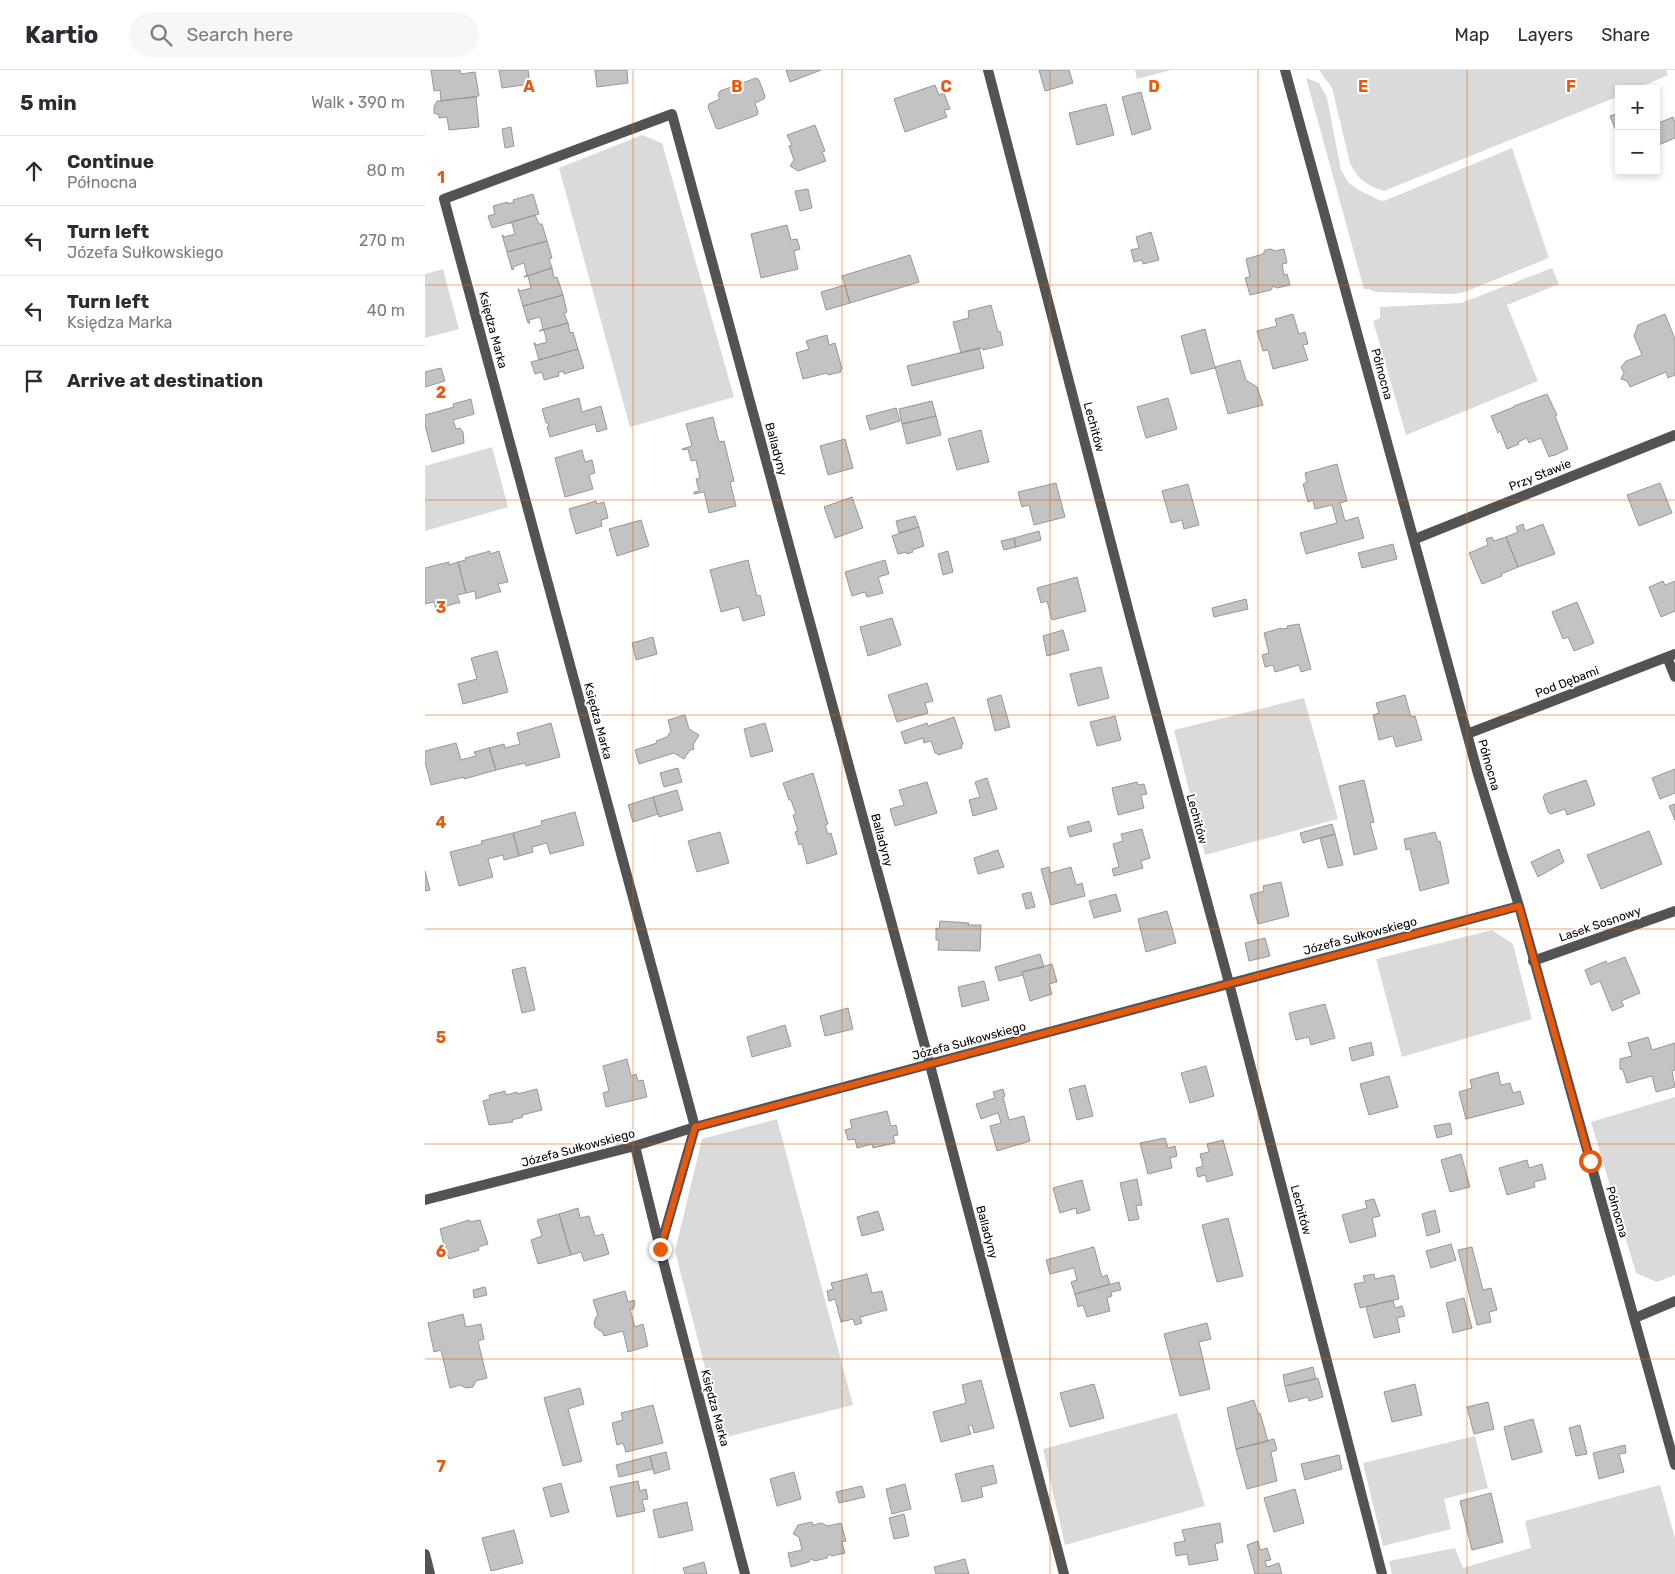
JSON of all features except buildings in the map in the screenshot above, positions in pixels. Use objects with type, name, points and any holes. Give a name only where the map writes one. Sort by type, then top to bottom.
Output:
[{"type":"street","name":"Lechitów","points":[[988,70],[1131,620],[1229,983],[1382,1574]]},
{"type":"street","name":"Północna","points":[[1285,70],[1467,734],[1519,906],[1675,1464]]},
{"type":"street","name":"Balladyny","points":[[444,199],[672,114],[930,1065],[1064,1574]]},
{"type":"street","name":"Księdza Marka","points":[[444,199],[695,1127]]},
{"type":"street","name":"Przy Stawie","points":[[1415,539],[1675,435]]},
{"type":"street","points":[[1671,655],[1675,677]]},
{"type":"street","name":"Pod Dębami","points":[[1467,734],[1671,655]]},
{"type":"street","name":"Józefa Sułkowskiego","points":[[425,1200],[635,1146],[695,1127],[1519,906]]},
{"type":"street","name":"Lasek Sosnowy","points":[[1533,961],[1675,912]]},
{"type":"street","points":[[660,1249],[695,1127]]},
{"type":"street","name":"Księdza Marka","points":[[635,1146],[745,1574]]},
{"type":"street","points":[[1635,1318],[1675,1301]]},
{"type":"street","points":[[425,1554],[430,1574]]},
{"type":"shaded area","points":[[1135,70],[1171,70],[1137,79]]},
{"type":"shaded area","points":[[1319,70],[1666,70],[1668,75],[1645,85],[1615,85],[1615,98],[1384,191],[1364,182],[1353,169],[1332,88]]},
{"type":"shaded area","points":[[1306,78],[1319,83],[1327,98],[1341,170],[1348,182],[1357,189],[1379,200],[1384,201],[1512,148],[1549,258],[1465,292],[1452,294],[1376,292],[1364,289]]},
{"type":"shaded area","points":[[642,135],[662,143],[734,397],[630,427],[559,168]]},
{"type":"shaded area","points":[[1552,268],[1559,284],[1507,305],[1538,381],[1406,435],[1373,321],[1380,318],[1380,307],[1461,303]]},
{"type":"shaded area","points":[[443,269],[459,329],[425,338],[425,274]]},
{"type":"shaded area","points":[[492,447],[508,507],[425,531],[425,466]]},
{"type":"shaded area","points":[[1304,698],[1338,819],[1205,855],[1174,730]]},
{"type":"shaded area","points":[[1492,930],[1513,944],[1532,1019],[1402,1057],[1376,959]]},
{"type":"shaded area","points":[[1675,1097],[1675,1275],[1657,1282],[1636,1273],[1591,1122]]},
{"type":"shaded area","points":[[777,1119],[853,1405],[723,1438],[675,1251],[702,1139]]},
{"type":"shaded area","points":[[1177,1413],[1205,1506],[1065,1545],[1043,1449]]},
{"type":"shaded area","points":[[1475,1436],[1488,1488],[1444,1499],[1451,1529],[1383,1546],[1363,1463]]},
{"type":"shaded area","points":[[1660,1485],[1675,1538],[1675,1574],[1392,1574],[1389,1561],[1455,1548],[1463,1568],[1531,1548],[1525,1521]]},
{"type":"route","points":[[660,1249],[695,1127],[1519,906],[1590,1161]]}]
